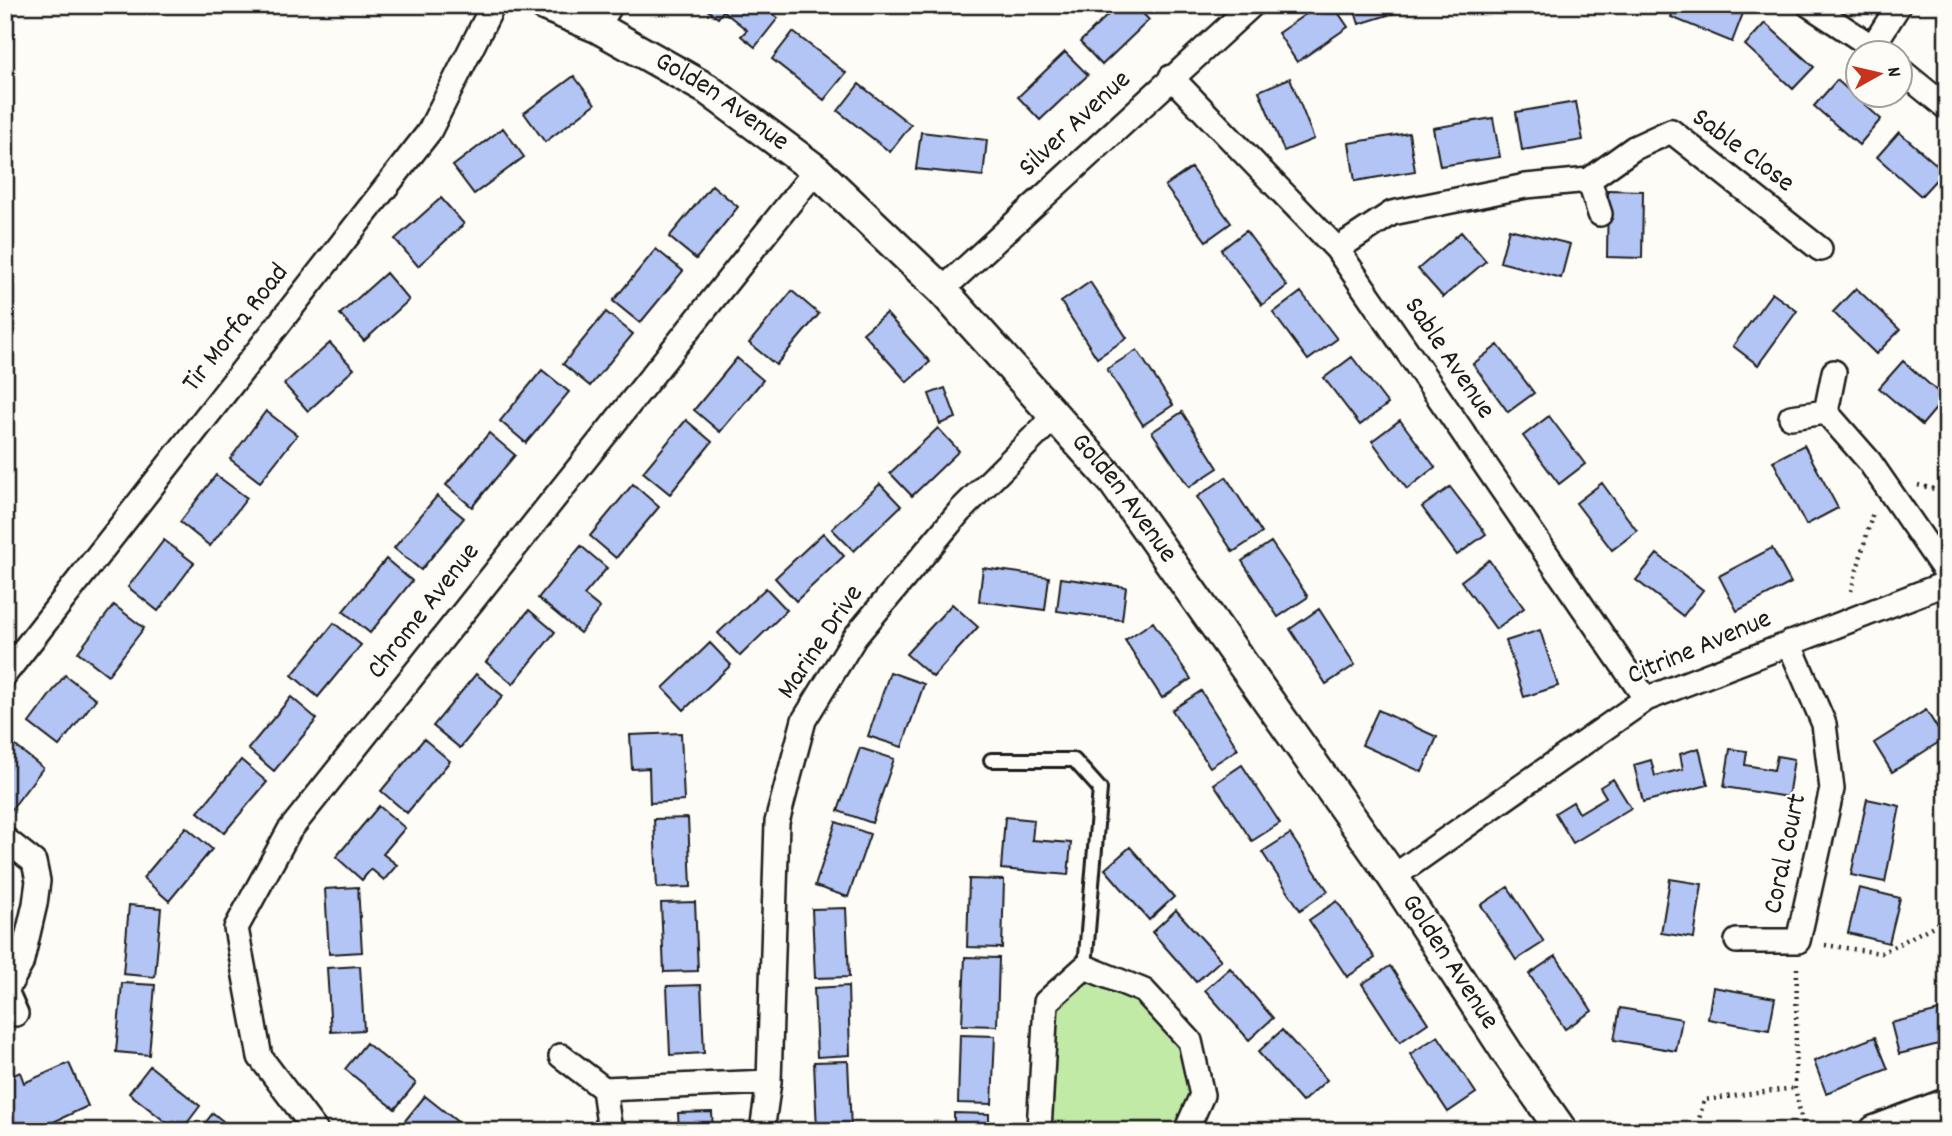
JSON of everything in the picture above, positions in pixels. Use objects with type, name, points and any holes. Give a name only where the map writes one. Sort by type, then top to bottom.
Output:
[{"type":"street","name":"Tir Morfa Road","points":[[5,674],[429,132],[493,5]]},
{"type":"street","name":"Golden Avenue","points":[[544,5],[604,16],[708,89],[816,170],[942,290],[1113,481],[1393,877],[1508,1054],[1562,1131]]},
{"type":"street","name":"Silver Avenue","points":[[942,290],[1252,5]]},
{"type":"street","points":[[1809,5],[1860,38]]},
{"type":"street","points":[[1882,38],[1899,5]]},
{"type":"street","name":"Sable Avenue","points":[[1171,77],[1337,248],[1646,699]]},
{"type":"street","points":[[1913,80],[1947,108]]},
{"type":"street","name":"Sable Close","points":[[1337,248],[1392,213],[1526,186],[1589,180],[1634,148],[1671,131],[1819,249]]},
{"type":"street","name":"Chrome Avenue","points":[[316,1131],[260,1057],[236,928],[289,831],[816,170]]},
{"type":"street","points":[[1589,180],[1600,214]]},
{"type":"street","points":[[1826,412],[1834,372]]},
{"type":"street","points":[[1791,417],[1826,412]]},
{"type":"street","points":[[1826,412],[1869,461],[1947,574]]},
{"type":"street","name":"Marine Drive","points":[[762,1131],[769,1082],[777,822],[804,720],[855,637],[960,511],[1055,416]]},
{"type":"street","name":"Citrine Avenue","points":[[1393,877],[1646,699],[1947,583]]},
{"type":"street","name":"Coral Court","points":[[1738,941],[1798,941],[1832,789],[1824,724],[1789,643]]},
{"type":"street","points":[[5,839],[34,862],[38,881],[21,964],[6,989],[16,1014]]},
{"type":"street","points":[[1039,1131],[1046,1002],[1084,967],[1144,991],[1190,1041],[1202,1095],[1186,1131]]},
{"type":"street","points":[[561,1056],[604,1089],[769,1082]]},
{"type":"street","points":[[604,1089],[610,1131]]},
{"type":"street","points":[[1875,1131],[1947,1104]]},
{"type":"lane","points":[[991,761],[1074,760],[1101,789],[1084,967]]},
{"type":"path","points":[[1858,617],[1850,594],[1882,481]]},
{"type":"path","points":[[1804,1131],[1795,1088],[1798,941],[1881,953],[1945,920]]},
{"type":"path","points":[[1696,1131],[1704,1100],[1795,1088]]},
{"type":"green space","points":[[1086,973],[1141,994],[1182,1042],[1193,1094],[1179,1131],[1049,1131],[1054,1003]]},
{"type":"building","points":[[761,5],[778,18],[755,47],[741,36],[747,30],[723,11],[718,18],[702,6]]},
{"type":"building","points":[[1118,5],[1135,5],[1149,20],[1102,65],[1080,42]]},
{"type":"building","points":[[1319,5],[1333,5],[1348,27],[1297,62],[1278,33]]},
{"type":"building","points":[[1353,5],[1416,5],[1417,6],[1359,24]]},
{"type":"building","points":[[1616,5],[1657,5],[1656,12]]},
{"type":"building","points":[[1676,5],[1738,5],[1745,8],[1732,42],[1671,17]]},
{"type":"building","points":[[1765,23],[1814,67],[1793,89],[1745,45]]},
{"type":"building","points":[[793,32],[846,73],[824,100],[772,59]]},
{"type":"building","points":[[1065,52],[1088,75],[1040,120],[1018,97]]},
{"type":"building","points":[[574,76],[595,104],[545,142],[524,113]]},
{"type":"building","points":[[1290,78],[1314,139],[1284,151],[1259,91]]},
{"type":"building","points":[[1837,80],[1843,85],[1843,108],[1869,108],[1881,119],[1859,145],[1814,106]]},
{"type":"building","points":[[859,84],[911,125],[890,152],[838,111]]},
{"type":"building","points":[[1576,102],[1583,140],[1522,150],[1516,112]]},
{"type":"building","points":[[1493,118],[1500,157],[1440,166],[1433,128]]},
{"type":"building","points":[[503,128],[524,157],[474,194],[453,166]]},
{"type":"building","points":[[921,132],[987,140],[983,176],[916,169]]},
{"type":"building","points":[[1899,132],[1944,171],[1921,196],[1877,157]]},
{"type":"building","points":[[1409,133],[1415,171],[1355,181],[1349,143]]},
{"type":"building","points":[[1191,168],[1231,223],[1206,241],[1165,186]]},
{"type":"building","points":[[712,185],[738,207],[696,259],[669,237]]},
{"type":"building","points":[[1608,190],[1643,191],[1642,258],[1607,257]]},
{"type":"building","points":[[441,198],[464,224],[418,266],[395,239]]},
{"type":"building","points":[[1509,229],[1570,244],[1561,278],[1500,262]]},
{"type":"building","points":[[1246,231],[1287,286],[1262,305],[1221,250]]},
{"type":"building","points":[[1461,232],[1486,261],[1443,297],[1418,269]]},
{"type":"building","points":[[656,249],[683,271],[640,323],[613,301]]},
{"type":"building","points":[[386,273],[409,300],[364,341],[340,314]]},
{"type":"building","points":[[1090,282],[1127,338],[1097,358],[1061,302]]},
{"type":"building","points":[[1856,288],[1900,330],[1876,354],[1833,312]]},
{"type":"building","points":[[792,291],[819,314],[776,365],[749,343]]},
{"type":"building","points":[[1301,292],[1337,339],[1308,360],[1273,313]]},
{"type":"building","points":[[1772,293],[1797,311],[1758,365],[1733,346]]},
{"type":"building","points":[[606,312],[633,334],[590,386],[563,364]]},
{"type":"building","points":[[886,313],[930,362],[907,382],[863,333]]},
{"type":"building","points":[[330,343],[354,369],[308,411],[284,384]]},
{"type":"building","points":[[1498,345],[1534,393],[1508,412],[1473,364]]},
{"type":"building","points":[[1137,350],[1173,405],[1143,425],[1107,369]]},
{"type":"building","points":[[1352,357],[1388,404],[1360,425],[1324,378]]},
{"type":"building","points":[[737,358],[763,380],[720,432],[694,410]]},
{"type":"building","points":[[1903,361],[1945,398],[1922,425],[1879,388]]},
{"type":"building","points":[[542,370],[569,392],[526,443],[500,421]]},
{"type":"building","points":[[945,388],[956,418],[940,424],[929,394]]},
{"type":"building","points":[[266,411],[297,435],[260,482],[230,459]]},
{"type":"building","points":[[1182,412],[1218,468],[1189,487],[1152,432]]},
{"type":"building","points":[[1549,416],[1585,464],[1559,484],[1523,436]]},
{"type":"building","points":[[686,420],[712,442],[670,494],[643,472]]},
{"type":"building","points":[[1400,420],[1435,467],[1407,489],[1372,441]]},
{"type":"building","points":[[938,428],[959,451],[912,496],[890,473]]},
{"type":"building","points":[[489,433],[515,455],[472,507],[446,485]]},
{"type":"building","points":[[1804,445],[1838,508],[1806,525],[1773,461]]},
{"type":"building","points":[[216,475],[247,498],[210,546],[180,522]]},
{"type":"building","points":[[1226,477],[1262,533],[1233,552],[1197,497]]},
{"type":"building","points":[[1602,483],[1637,531],[1612,550],[1576,503]]},
{"type":"building","points":[[633,484],[659,507],[616,558],[590,536]]},
{"type":"building","points":[[880,484],[901,506],[854,551],[832,529]]},
{"type":"building","points":[[1450,487],[1486,534],[1457,555],[1422,507]]},
{"type":"building","points":[[437,496],[464,518],[421,570],[394,548]]},
{"type":"building","points":[[823,533],[844,556],[796,601],[775,578]]},
{"type":"building","points":[[164,540],[194,563],[158,611],[128,587]]},
{"type":"building","points":[[1271,542],[1308,597],[1278,617],[1242,561]]},
{"type":"building","points":[[581,546],[607,568],[584,595],[600,608],[580,633],[538,598]]},
{"type":"building","points":[[1772,548],[1791,583],[1737,611],[1719,576]]},
{"type":"building","points":[[1657,554],[1703,590],[1683,616],[1636,580]]},
{"type":"building","points":[[386,559],[412,581],[370,633],[343,611]]},
{"type":"building","points":[[1489,560],[1524,608],[1496,629],[1461,581]]},
{"type":"building","points":[[983,568],[1049,577],[1045,610],[979,601]]},
{"type":"building","points":[[1061,578],[1126,587],[1122,620],[1057,611]]},
{"type":"building","points":[[766,588],[787,610],[740,656],[718,633]]},
{"type":"building","points":[[952,604],[978,627],[933,677],[906,654]]},
{"type":"building","points":[[114,605],[144,628],[108,675],[78,652]]},
{"type":"building","points":[[1319,609],[1355,665],[1326,684],[1290,629]]},
{"type":"building","points":[[529,610],[555,632],[513,684],[486,662]]},
{"type":"building","points":[[1153,622],[1191,679],[1162,698],[1125,640]]},
{"type":"building","points":[[334,623],[361,645],[318,697],[292,675]]},
{"type":"building","points":[[1540,630],[1558,686],[1524,697],[1506,641]]},
{"type":"building","points":[[710,643],[731,665],[684,710],[663,688]]},
{"type":"building","points":[[890,672],[924,684],[902,747],[868,736]]},
{"type":"building","points":[[476,674],[503,696],[460,748],[433,726]]},
{"type":"building","points":[[65,675],[96,699],[59,746],[29,723]]},
{"type":"building","points":[[1201,691],[1238,749],[1210,767],[1172,710]]},
{"type":"building","points":[[291,697],[317,719],[274,771],[248,749]]},
{"type":"building","points":[[1378,710],[1437,737],[1422,772],[1362,745]]},
{"type":"building","points":[[1926,710],[1944,739],[1892,772],[1874,743]]},
{"type":"building","points":[[681,733],[684,801],[650,803],[649,768],[632,769],[630,735]]},
{"type":"building","points":[[424,739],[450,761],[407,813],[381,791]]},
{"type":"building","points":[[13,744],[43,768],[7,815],[5,754]]},
{"type":"building","points":[[860,748],[894,759],[872,823],[838,811]]},
{"type":"building","points":[[1699,748],[1708,785],[1643,802],[1634,765],[1651,760],[1655,776],[1683,769],[1680,754]]},
{"type":"building","points":[[1730,749],[1747,751],[1745,765],[1774,770],[1777,756],[1794,759],[1788,797],[1724,787]]},
{"type":"building","points":[[241,760],[267,782],[224,833],[198,812]]},
{"type":"building","points":[[1242,765],[1280,823],[1252,841],[1214,784]]},
{"type":"building","points":[[1613,779],[1631,808],[1573,843],[1555,813],[1573,802],[1579,813],[1606,797],[1600,787]]},
{"type":"building","points":[[1867,799],[1900,806],[1885,882],[1851,875]]},
{"type":"building","points":[[379,806],[405,828],[383,854],[397,865],[384,880],[371,869],[362,880],[336,857]]},
{"type":"building","points":[[1005,817],[1034,820],[1032,840],[1071,843],[1068,875],[1001,869]]},
{"type":"building","points":[[688,818],[691,887],[657,888],[654,819]]},
{"type":"building","points":[[836,822],[870,834],[848,897],[815,886]]},
{"type":"building","points":[[186,827],[212,849],[169,901],[143,878]]},
{"type":"building","points":[[1290,834],[1328,891],[1300,910],[1262,852]]},
{"type":"building","points":[[1130,847],[1174,897],[1149,920],[1105,869]]},
{"type":"building","points":[[969,879],[1004,880],[1002,948],[967,947]]},
{"type":"building","points":[[1670,879],[1702,884],[1694,938],[1661,933]]},
{"type":"building","points":[[358,887],[362,952],[329,954],[325,889]]},
{"type":"building","points":[[1508,887],[1544,942],[1516,960],[1481,905]]},
{"type":"building","points":[[1859,888],[1900,898],[1889,943],[1848,933]]},
{"type":"building","points":[[1337,901],[1375,958],[1347,977],[1309,920]]},
{"type":"building","points":[[695,902],[698,971],[664,972],[661,903]]},
{"type":"building","points":[[129,905],[161,908],[155,977],[123,974]]},
{"type":"building","points":[[846,908],[849,977],[815,978],[812,909]]},
{"type":"building","points":[[1176,910],[1221,960],[1196,982],[1152,932]]},
{"type":"building","points":[[1556,956],[1592,1011],[1565,1029],[1529,974]]},
{"type":"building","points":[[965,957],[999,958],[997,1026],[962,1025]]},
{"type":"building","points":[[360,966],[364,1030],[331,1032],[327,968]]},
{"type":"building","points":[[1390,966],[1428,1023],[1400,1042],[1362,984]]},
{"type":"building","points":[[1230,968],[1273,1018],[1249,1040],[1205,990]]},
{"type":"building","points":[[122,983],[155,985],[149,1055],[116,1052]]},
{"type":"building","points":[[701,985],[704,1053],[670,1055],[667,986]]},
{"type":"building","points":[[848,986],[850,1055],[817,1057],[814,988]]},
{"type":"building","points":[[1713,987],[1775,998],[1769,1030],[1708,1019]]},
{"type":"building","points":[[1620,1008],[1682,1019],[1676,1051],[1614,1040]]},
{"type":"building","points":[[1947,1009],[1947,1042],[1899,1054],[1891,1023]]},
{"type":"building","points":[[1282,1030],[1327,1080],[1302,1102],[1258,1052]]},
{"type":"building","points":[[960,1035],[995,1036],[992,1104],[958,1103]]},
{"type":"building","points":[[1438,1036],[1476,1093],[1448,1112],[1410,1054]]},
{"type":"building","points":[[1875,1037],[1888,1069],[1826,1093],[1814,1061]]},
{"type":"building","points":[[366,1043],[416,1083],[395,1109],[345,1069]]},
{"type":"building","points":[[848,1061],[851,1130],[817,1131],[814,1062]]},
{"type":"building","points":[[69,1063],[88,1106],[34,1131],[5,1131],[5,1079],[20,1072],[24,1083]]},
{"type":"building","points":[[150,1066],[200,1106],[181,1131],[177,1131],[129,1093]]},
{"type":"building","points":[[425,1096],[469,1131],[414,1131],[404,1122]]},
{"type":"building","points":[[712,1112],[713,1131],[679,1131],[678,1113]]},
{"type":"building","points":[[213,1113],[235,1131],[199,1131]]},
{"type":"building","points":[[954,1113],[989,1114],[989,1131],[954,1131]]}]
